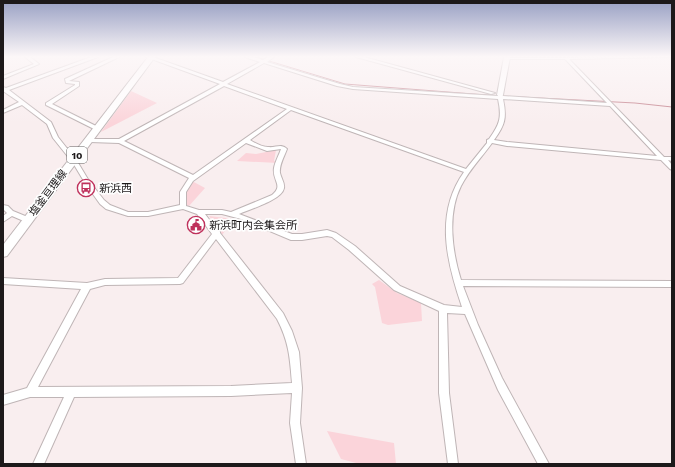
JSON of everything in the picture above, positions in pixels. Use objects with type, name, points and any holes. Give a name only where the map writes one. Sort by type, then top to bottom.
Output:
[{"type":"main road","name":"塩釜亘理線","points":[[3,253],[90,140],[135,79]]},
{"type":"street","points":[[4,89],[33,79]]},
{"type":"street","points":[[70,79],[67,80],[68,82],[77,83],[77,86],[48,104],[98,129]]},
{"type":"street","points":[[208,79],[466,171]]},
{"type":"street","points":[[120,141],[232,79]]},
{"type":"street","points":[[320,79],[352,88],[610,103]]},
{"type":"street","points":[[439,79],[500,96]]},
{"type":"street","points":[[503,79],[500,96],[503,116],[499,128],[466,171],[454,194],[449,223],[449,242],[457,283],[467,311],[501,388],[544,464]]},
{"type":"street","points":[[586,79],[672,168]]},
{"type":"street","points":[[4,89],[49,123],[55,137],[74,160],[86,182],[102,202],[119,212],[128,214],[148,214],[183,207],[199,212],[208,211],[243,217],[291,237],[302,237],[327,232],[334,235],[352,248],[397,288],[443,309],[467,311]]},
{"type":"street","points":[[3,112],[21,103]]},
{"type":"street","points":[[183,207],[183,192],[194,178],[291,108]]},
{"type":"street","points":[[90,140],[120,141],[194,178]]},
{"type":"street","points":[[232,214],[274,197],[278,194],[282,187],[277,168],[284,149],[282,147],[267,149],[246,141]]},
{"type":"street","points":[[490,141],[507,144],[672,159]]},
{"type":"street","points":[[3,208],[6,208],[11,213],[28,220]]},
{"type":"street","points":[[199,212],[217,232],[280,316],[288,331],[294,352],[297,388],[295,423],[301,464]]},
{"type":"street","points":[[3,220],[11,213]]},
{"type":"street","points":[[3,281],[87,286],[106,282],[180,281],[217,232]]},
{"type":"street","points":[[457,283],[672,284]]},
{"type":"street","points":[[30,392],[87,286]]},
{"type":"street","points":[[443,309],[444,393],[453,464]]},
{"type":"street","points":[[3,400],[30,392],[231,391],[297,388]]},
{"type":"street","points":[[38,464],[72,391]]},
{"type":"shaded area","points":[[131,91],[157,103],[101,132]]},
{"type":"shaded area","points":[[276,150],[274,161],[278,163],[237,161],[246,153],[256,154]]},
{"type":"shaded area","points":[[192,181],[205,188],[189,206],[186,205],[186,190]]},
{"type":"shaded area","points":[[209,216],[234,219],[222,235]]},
{"type":"shaded area","points":[[379,280],[397,293],[421,303],[422,321],[388,325],[382,323],[375,287],[372,284]]},
{"type":"shaded area","points":[[327,431],[394,443],[396,464],[360,464],[341,459]]},
{"type":"waterway","points":[[328,79],[345,84],[499,96]]},
{"type":"waterway","points":[[502,96],[635,103],[672,107]]},
{"type":"place","name":"新浜西","points":[[86,188]]},
{"type":"place","name":"新浜町内会集会所","points":[[196,225]]}]
